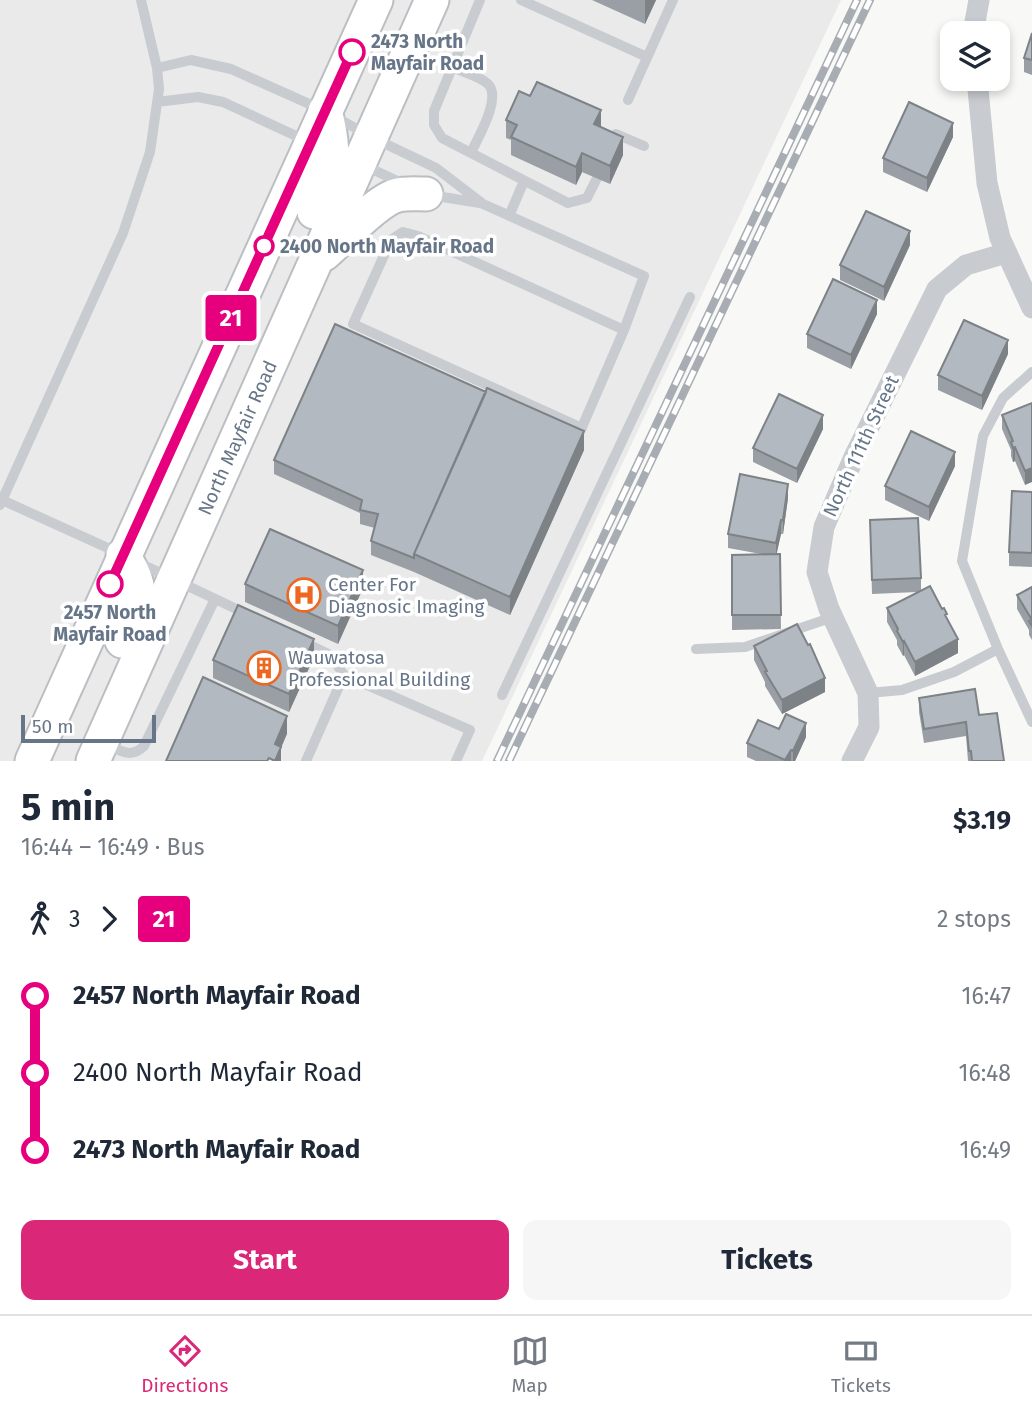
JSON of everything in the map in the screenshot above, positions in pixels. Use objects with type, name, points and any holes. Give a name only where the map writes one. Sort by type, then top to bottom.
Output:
[{"type":"main road","name":"North Mayfair Road","points":[[97,752],[315,263],[346,145],[325,111],[376,0]]},
{"type":"main road","points":[[225,463],[233,411],[257,339],[411,0]]},
{"type":"main road","name":"North Mayfair Road","points":[[32,761],[123,555],[346,145],[432,0]]},
{"type":"main road","points":[[315,263],[379,202],[399,194],[426,194]]},
{"type":"main road","points":[[68,761],[137,607],[139,593],[136,577],[123,555]]},
{"type":"street","points":[[975,21],[979,0]]},
{"type":"street","points":[[978,91],[987,183],[1006,253],[1032,308]]},
{"type":"street","name":"North 111th Street","points":[[852,761],[869,727],[868,694],[833,618],[817,572],[824,527],[854,457],[937,289],[966,265],[1006,253]]},
{"type":"lane","points":[[141,0],[157,68],[159,89],[150,152],[123,233],[1,503],[123,555],[258,620]]},
{"type":"lane","points":[[480,0],[434,111],[435,125],[442,138],[568,203],[587,198],[597,178]]},
{"type":"lane","points":[[521,0],[647,57]]},
{"type":"lane","points":[[628,100],[673,0]]},
{"type":"lane","points":[[157,68],[191,60],[231,69],[325,111]]},
{"type":"lane","points":[[452,67],[488,83],[493,93],[492,104],[471,153]]},
{"type":"lane","points":[[157,102],[198,97],[223,102],[346,145],[436,168],[482,204]]},
{"type":"lane","points":[[609,149],[616,134],[644,146]]},
{"type":"lane","points":[[346,145],[426,194],[482,204],[644,276],[624,330],[574,445]]},
{"type":"lane","points":[[509,216],[524,181]]},
{"type":"lane","points":[[582,428],[563,425],[353,324],[391,240],[403,232],[418,236],[624,330]]},
{"type":"lane","points":[[502,695],[690,297]]},
{"type":"lane","points":[[1032,372],[1003,398],[983,436],[962,561],[1032,722]]},
{"type":"lane","points":[[97,752],[130,755],[137,753],[144,746],[215,599]]},
{"type":"lane","points":[[696,649],[745,647],[833,618]]},
{"type":"lane","points":[[294,637],[330,655],[344,675],[470,730],[456,761]]},
{"type":"lane","points":[[868,694],[902,690],[954,672],[998,649]]},
{"type":"lane","points":[[306,761],[344,675]]},
{"type":"shaded area","points":[[0,0],[841,0],[482,761],[0,761]]},
{"type":"building","points":[[1032,33],[1032,60],[1024,58]]},
{"type":"building","points":[[537,82],[601,110],[594,124],[623,137],[610,166],[582,153],[576,167],[511,137],[517,125],[506,120],[519,91],[530,96]]},
{"type":"building","points":[[909,102],[953,123],[927,178],[883,158]]},
{"type":"building","points":[[866,211],[910,231],[884,287],[840,265]]},
{"type":"building","points":[[833,279],[877,300],[851,355],[807,334]]},
{"type":"building","points":[[964,320],[1008,340],[982,396],[938,375]]},
{"type":"building","points":[[335,324],[486,392],[414,558],[371,541],[378,514],[360,510],[362,500],[274,460]]},
{"type":"building","points":[[487,388],[584,431],[510,597],[414,554]]},
{"type":"building","points":[[779,394],[823,415],[797,469],[753,448]]},
{"type":"building","points":[[1032,403],[1032,468],[1025,471],[1015,447],[1013,448],[1013,441],[1002,415]]},
{"type":"building","points":[[911,431],[955,452],[929,507],[885,486]]},
{"type":"building","points":[[740,474],[788,484],[783,520],[776,543],[728,534]]},
{"type":"building","points":[[1012,491],[1032,492],[1032,553],[1009,552]]},
{"type":"building","points":[[918,518],[921,578],[872,580],[870,520]]},
{"type":"building","name":"Center For Diagnosic Imaging","points":[[270,529],[363,570],[338,626],[245,584]]},
{"type":"building","points":[[780,554],[781,615],[732,615],[732,555]]},
{"type":"building","points":[[930,586],[942,609],[944,608],[958,639],[915,662],[887,608]]},
{"type":"building","points":[[1032,587],[1032,620],[1017,595]]},
{"type":"building","name":"Wauwatosa Professional Building","points":[[238,605],[314,639],[289,694],[213,660]]},
{"type":"building","points":[[797,624],[808,645],[810,644],[825,678],[782,700],[765,672],[767,671],[754,646]]},
{"type":"building","points":[[203,677],[287,716],[275,744],[281,747],[275,761],[269,758],[267,761],[166,761]]},
{"type":"building","points":[[975,689],[979,715],[997,713],[1004,761],[972,761],[966,722],[924,729],[919,698]]},
{"type":"building","points":[[786,714],[806,723],[793,751],[791,750],[785,760],[747,743],[758,720],[779,729]]},
{"type":"railway","points":[[497,761],[857,0]]},
{"type":"railway","points":[[509,761],[870,0]]},
{"type":"bus line","name":"21","points":[[110,584],[352,52]]},
{"type":"place","name":"2473 North Mayfair Road","points":[[352,52]]},
{"type":"place","name":"2400 North Mayfair Road","points":[[264,246]]},
{"type":"place","name":"2457 North Mayfair Road","points":[[110,584]]},
{"type":"place","name":"Center For Diagnosic Imaging","points":[[304,595]]},
{"type":"place","name":"Wauwatosa Professional Building","points":[[264,668]]}]
